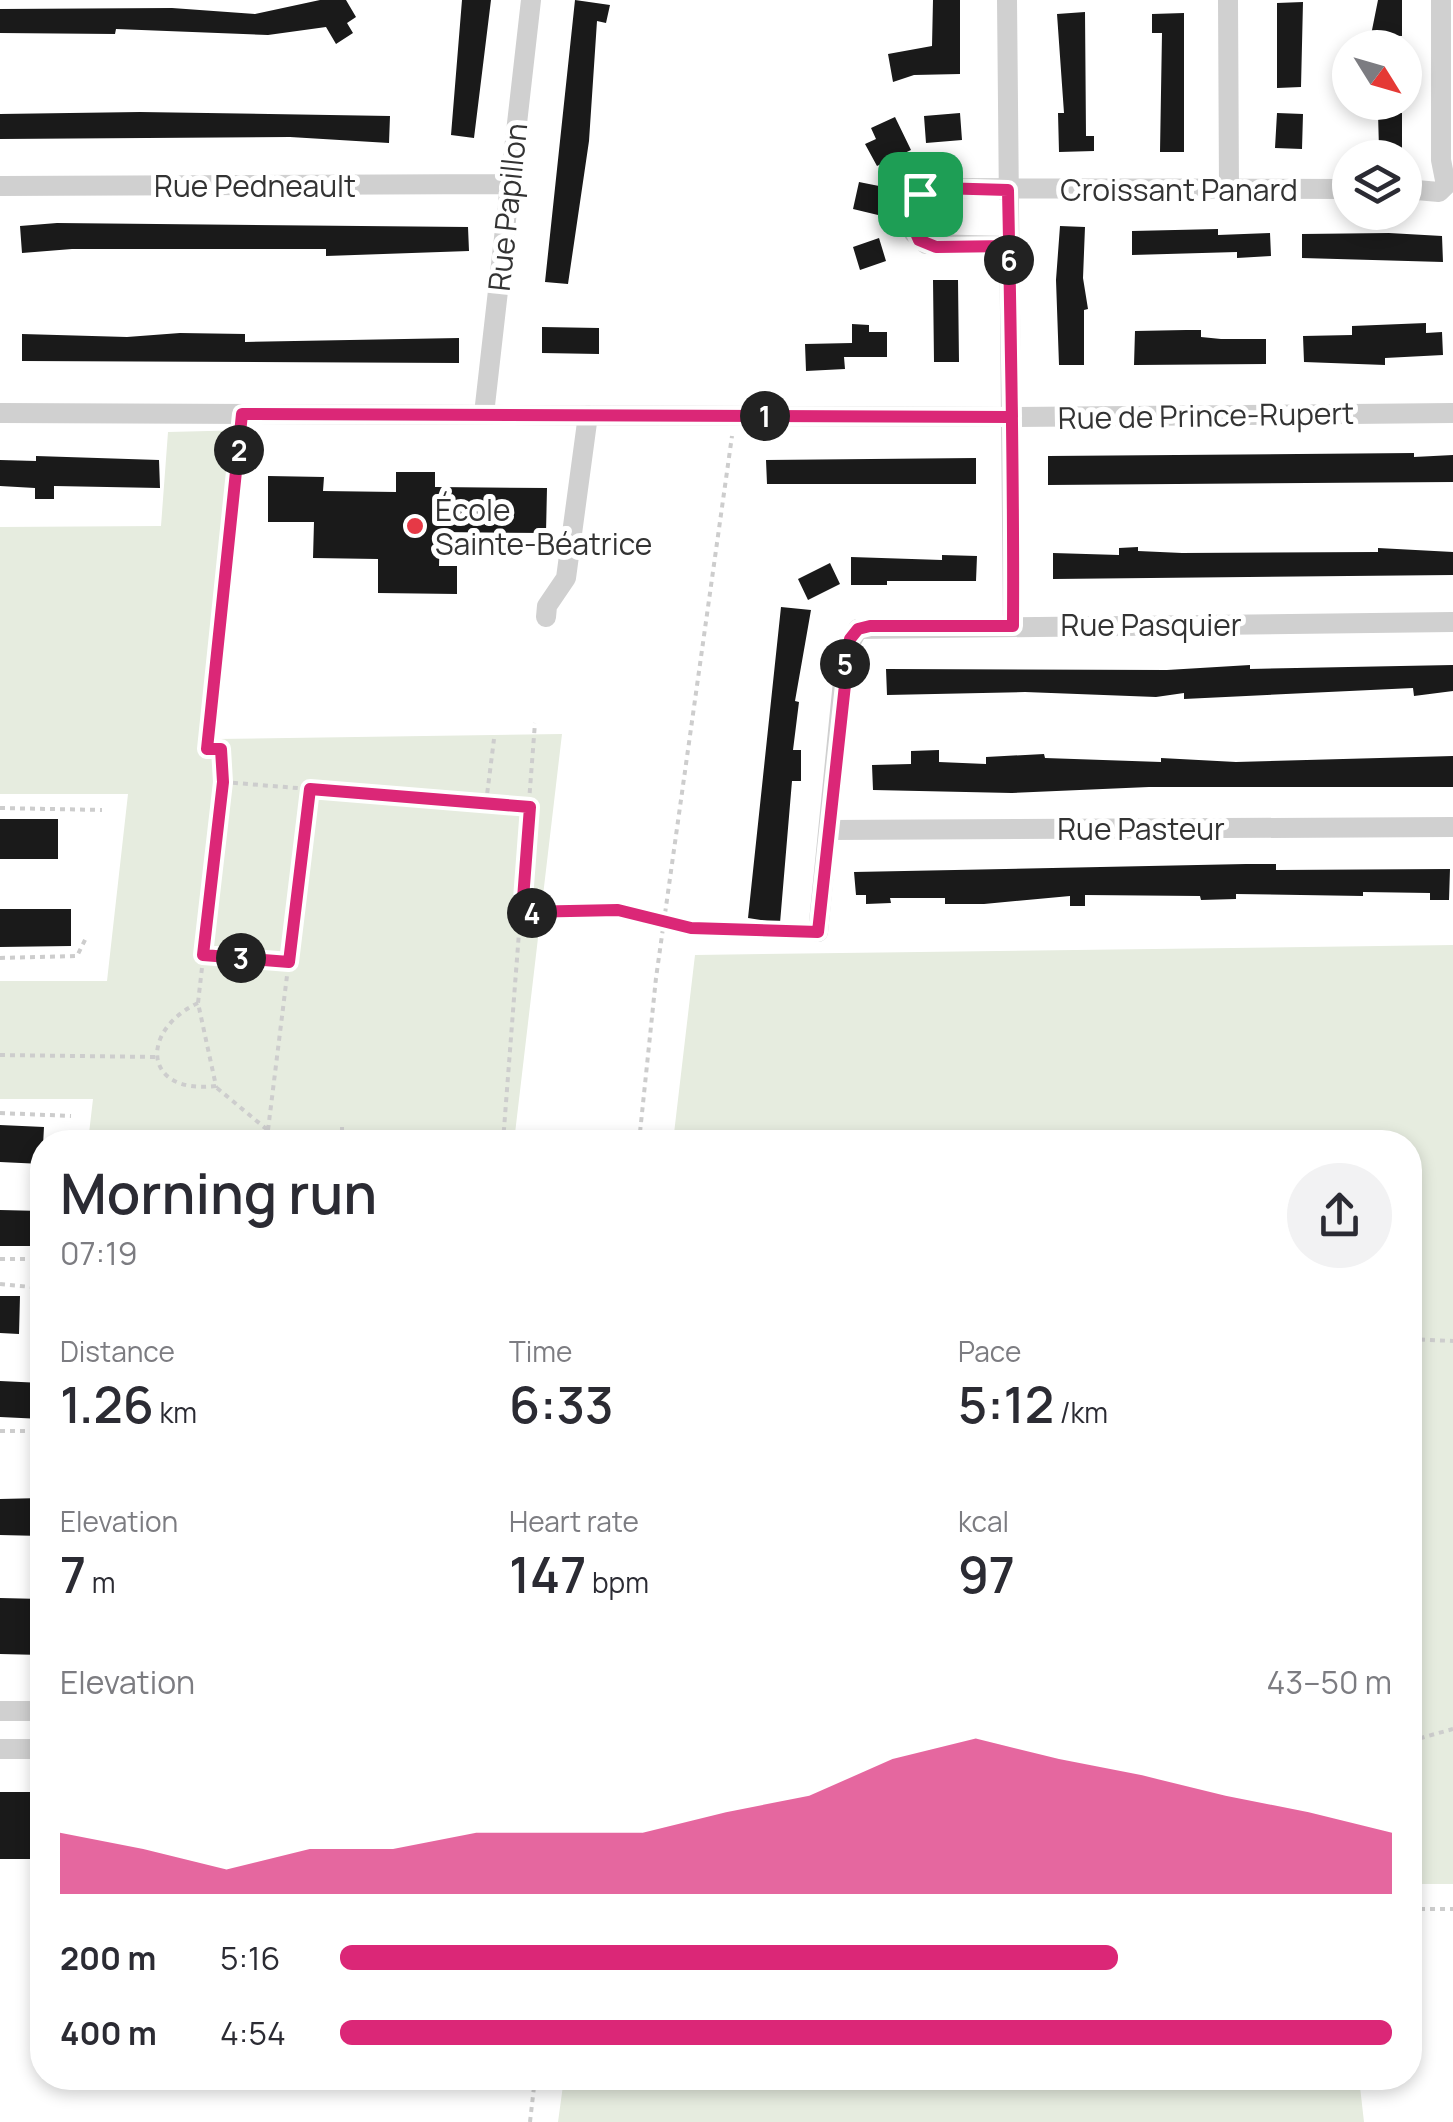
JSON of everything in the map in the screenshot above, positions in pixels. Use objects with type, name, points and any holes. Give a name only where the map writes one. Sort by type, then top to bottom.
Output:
[{"type":"street","name":"Rue Papillon","points":[[484,414],[531,0]]},
{"type":"street","points":[[1007,0],[1013,626]]},
{"type":"street","points":[[1228,0],[1229,189]]},
{"type":"street","points":[[1422,190],[1439,192],[1446,185],[1441,160],[1441,0]]},
{"type":"street","name":"Rue Pedneault","points":[[0,186],[510,184]]},
{"type":"street","name":"Croissant Panard","points":[[1009,246],[936,247],[919,240],[912,224],[914,203],[927,188],[1332,189]]},
{"type":"street","name":"Rue de Prince-Rupert","points":[[0,413],[1012,417],[1453,412]]},
{"type":"street","points":[[546,617],[547,606],[566,578],[588,415]]},
{"type":"street","name":"Rue Pasquier","points":[[818,932],[846,651],[858,629],[1453,622]]},
{"type":"street","name":"Rue Pasteur","points":[[828,830],[1453,826]]},
{"type":"street","points":[[0,1711],[30,1711]]},
{"type":"street","points":[[0,1749],[30,1749]]},
{"type":"path","points":[[242,414],[207,749],[221,749],[223,782],[198,1002],[216,1086],[268,1130]]},
{"type":"path","points":[[640,1130],[721,495],[736,416]]},
{"type":"path","points":[[504,1130],[535,723]]},
{"type":"path","points":[[486,803],[494,739]]},
{"type":"path","points":[[223,782],[530,807]]},
{"type":"path","points":[[268,1130],[310,789]]},
{"type":"path","points":[[0,808],[102,810]]},
{"type":"path","points":[[522,912],[618,910],[691,928],[818,932]]},
{"type":"path","points":[[0,958],[77,956],[87,936]]},
{"type":"path","points":[[203,955],[289,962]]},
{"type":"path","points":[[198,1002],[167,1022],[158,1040],[156,1057],[161,1072],[172,1082],[200,1088],[216,1086]]},
{"type":"path","points":[[0,1055],[156,1057]]},
{"type":"path","points":[[0,1113],[71,1116]]},
{"type":"path","points":[[0,1258],[30,1259]]},
{"type":"path","points":[[0,1284],[30,1287]]},
{"type":"path","points":[[1422,1340],[1453,1341]]},
{"type":"path","points":[[0,1430],[30,1431]]},
{"type":"path","points":[[1422,1738],[1453,1729]]},
{"type":"path","points":[[1422,1909],[1453,1909]]},
{"type":"path","points":[[530,2122],[534,2090]]},
{"type":"shaded area","points":[[249,430],[216,739],[562,734],[515,1130],[89,1130],[93,1099],[0,1099],[0,981],[107,981],[128,794],[0,794],[0,527],[161,526],[168,432]]},
{"type":"shaded area","points":[[1453,945],[1453,1884],[1422,1884],[1422,1130],[674,1130],[695,955]]},
{"type":"shaded area","points":[[562,2090],[1360,2090],[1364,2122],[558,2122]]},
{"type":"building","points":[[320,0],[346,0],[356,17],[347,23],[353,33],[336,44],[326,27],[268,35],[116,29],[115,34],[0,33],[0,9],[172,8],[255,14]]},
{"type":"building","points":[[462,0],[491,0],[474,138],[451,135]]},
{"type":"building","points":[[575,0],[610,5],[606,23],[597,21],[589,141],[568,284],[545,282]]},
{"type":"building","points":[[933,0],[960,0],[960,74],[914,75],[893,82],[888,54],[932,46]]},
{"type":"building","points":[[1378,0],[1402,0],[1402,30],[1372,30]]},
{"type":"building","points":[[1303,2],[1301,87],[1277,88],[1277,3]]},
{"type":"building","points":[[1085,12],[1086,136],[1094,136],[1094,151],[1059,152],[1058,113],[1064,113],[1057,14]]},
{"type":"building","points":[[1184,13],[1184,152],[1160,152],[1162,33],[1152,33],[1152,14]]},
{"type":"building","points":[[960,113],[962,140],[926,143],[924,116]]},
{"type":"building","points":[[1277,113],[1303,114],[1302,149],[1275,148]]},
{"type":"building","points":[[0,114],[390,116],[389,143],[290,137],[0,139]]},
{"type":"building","points":[[895,117],[911,150],[877,166],[865,144],[876,139],[871,128]]},
{"type":"building","points":[[1378,120],[1402,120],[1402,140],[1379,140]]},
{"type":"building","points":[[859,182],[884,187],[878,215],[853,209]]},
{"type":"building","points":[[57,223],[468,227],[469,251],[326,256],[326,249],[72,249],[22,253],[20,226]]},
{"type":"building","points":[[1060,226],[1085,227],[1083,278],[1088,309],[1084,310],[1084,365],[1059,365],[1056,280]]},
{"type":"building","points":[[1218,229],[1218,235],[1270,233],[1271,256],[1237,258],[1237,252],[1132,255],[1132,231]]},
{"type":"building","points":[[1302,234],[1442,236],[1443,262],[1302,258]]},
{"type":"building","points":[[879,238],[886,261],[860,270],[853,247]]},
{"type":"building","points":[[933,280],[958,280],[959,362],[934,362]]},
{"type":"building","points":[[1426,323],[1426,333],[1442,332],[1443,355],[1385,358],[1385,365],[1304,362],[1303,336],[1352,335],[1352,326]]},
{"type":"building","points":[[852,324],[869,325],[869,332],[887,332],[887,357],[844,357],[845,369],[806,371],[805,344],[852,343]]},
{"type":"building","points":[[542,327],[599,328],[599,354],[542,353]]},
{"type":"building","points":[[1201,330],[1201,337],[1266,339],[1266,364],[1134,365],[1135,331]]},
{"type":"building","points":[[22,334],[127,337],[245,334],[245,342],[459,338],[459,363],[22,361]]},
{"type":"building","points":[[1414,453],[1414,457],[1453,455],[1453,482],[1048,485],[1048,456]]},
{"type":"building","points":[[36,456],[159,460],[160,488],[54,486],[54,499],[35,499],[35,488],[0,486],[0,460],[36,461]]},
{"type":"building","points":[[976,458],[976,484],[767,484],[766,460]]},
{"type":"building","points":[[396,472],[435,472],[435,487],[547,488],[546,533],[440,532],[439,566],[457,566],[457,594],[378,593],[378,559],[313,558],[314,522],[268,522],[268,476],[324,477],[323,491],[396,492]]},
{"type":"building","points":[[1138,547],[1138,551],[1182,553],[1378,552],[1378,548],[1453,552],[1453,575],[1053,579],[1053,553],[1119,555],[1119,548]]},
{"type":"building","points":[[942,555],[977,556],[976,581],[851,585],[851,557],[942,560]]},
{"type":"building","points":[[830,563],[840,584],[808,600],[798,579]]},
{"type":"building","points":[[781,607],[811,610],[795,701],[799,702],[793,750],[801,750],[801,781],[792,781],[780,923],[748,918]]},
{"type":"building","points":[[1250,665],[1250,669],[1453,665],[1453,691],[1414,696],[1413,688],[1184,699],[1184,693],[1156,697],[1025,692],[887,695],[886,669],[1167,670]]},
{"type":"building","points":[[939,750],[939,762],[986,764],[986,757],[1044,754],[1045,758],[1161,762],[1161,758],[1236,762],[1453,756],[1453,787],[1149,787],[1012,793],[873,790],[872,765],[911,764],[911,751]]},
{"type":"building","points":[[0,819],[58,819],[58,859],[0,859]]},
{"type":"building","points":[[1276,864],[1276,870],[1450,869],[1449,900],[1430,900],[1430,893],[1363,892],[1363,896],[1236,894],[1236,899],[1201,900],[1200,896],[1085,895],[1085,906],[1070,906],[1070,896],[984,904],[945,904],[945,898],[890,898],[891,903],[866,904],[866,895],[856,895],[854,872]]},
{"type":"building","points":[[0,909],[71,909],[71,946],[0,947]]},
{"type":"building","points":[[0,1125],[44,1127],[30,1130],[30,1163],[0,1162]]},
{"type":"building","points":[[0,1210],[30,1211],[30,1246],[0,1246]]},
{"type":"building","points":[[0,1296],[20,1296],[19,1334],[0,1333]]},
{"type":"building","points":[[0,1381],[30,1382],[30,1418],[0,1417]]},
{"type":"building","points":[[30,1498],[30,1536],[0,1535],[0,1499]]},
{"type":"building","points":[[0,1598],[30,1599],[30,1655],[0,1654]]},
{"type":"building","points":[[0,1792],[30,1792],[30,1859],[0,1859]]},
{"type":"place","name":"École Sainte-Béatrice","points":[[415,526]]},
{"type":"route","points":[[927,188],[1008,190],[1014,470],[1013,626],[870,626],[858,629],[850,639],[818,932],[691,928],[618,910],[584,912],[563,908],[544,913],[522,912],[530,807],[310,789],[289,962],[203,955],[223,782],[221,749],[207,749],[242,414],[1012,417],[1009,246],[936,247],[919,240],[912,224],[914,203],[920,194],[927,188]]}]
